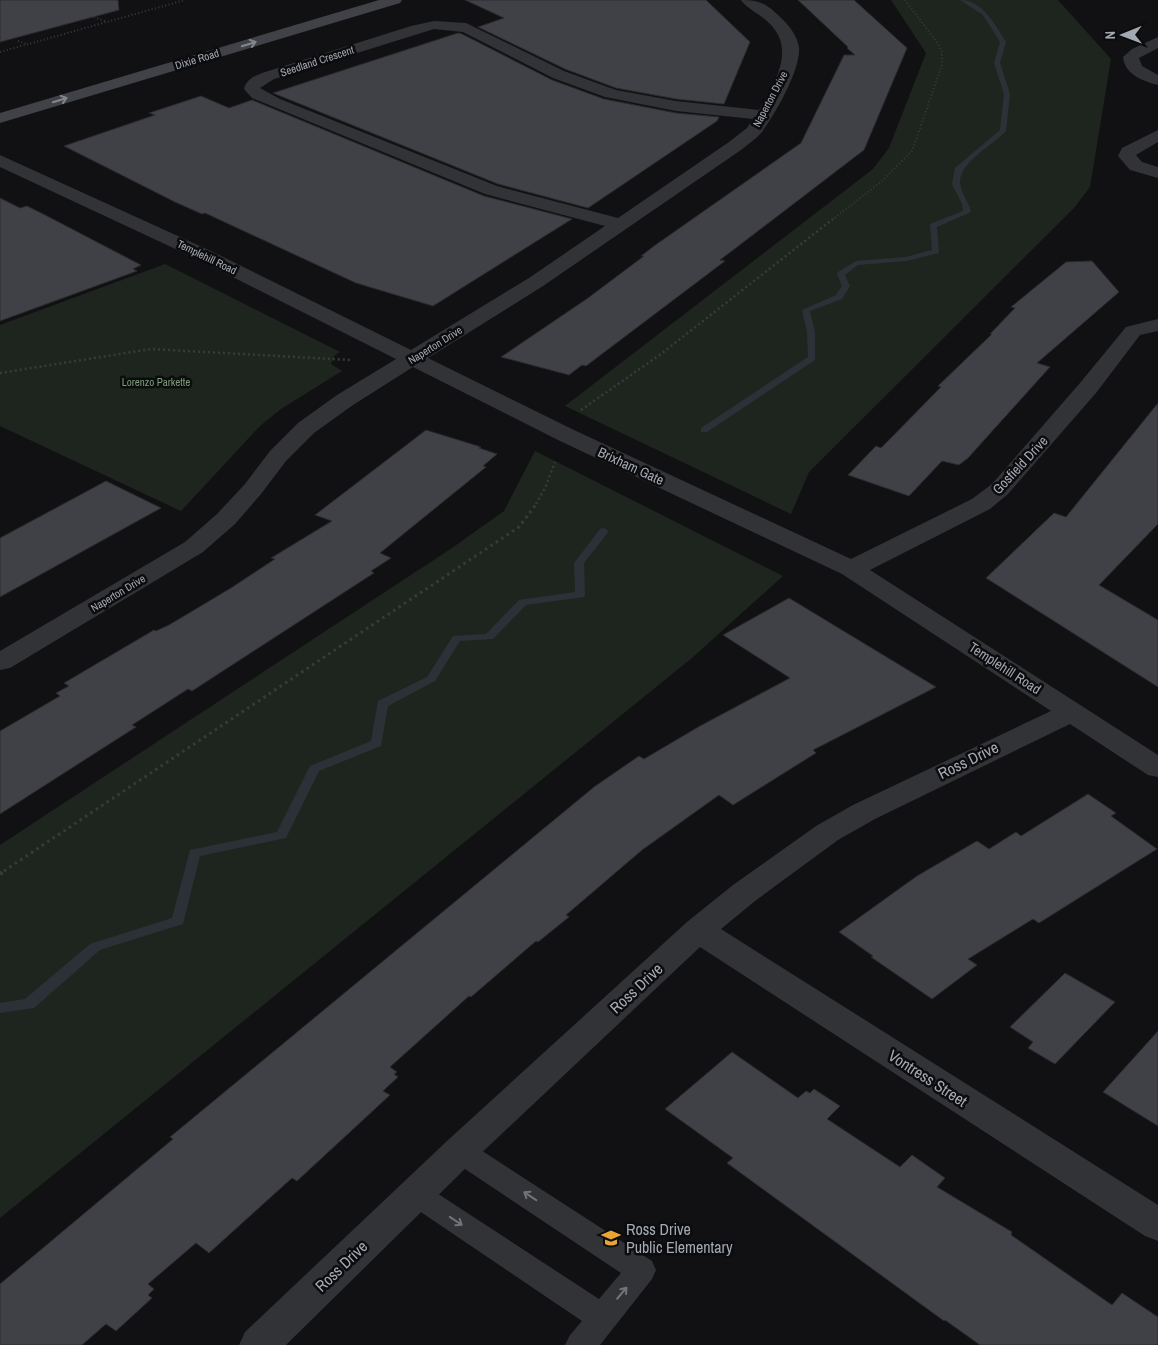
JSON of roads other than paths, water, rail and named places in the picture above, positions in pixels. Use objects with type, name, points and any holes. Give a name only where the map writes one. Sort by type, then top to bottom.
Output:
[{"type":"main road","name":"Dixie Road","points":[[0,118],[395,0]]},
{"type":"street","name":"Naperton Drive","points":[[0,662],[194,547],[226,519],[253,489],[278,456],[306,428],[345,400],[536,282],[735,146],[754,130],[785,74],[791,48],[787,36],[771,16],[748,0]]},
{"type":"street","name":"Seedland Crescent","points":[[620,224],[491,190],[274,102],[258,95],[252,90],[252,86],[268,76],[407,32],[434,25],[447,25],[466,28],[575,82],[599,90],[652,103],[763,115]]},
{"type":"street","points":[[1158,42],[1136,52],[1131,57],[1131,62],[1134,68],[1158,80]]},
{"type":"street","points":[[1158,134],[1134,147],[1128,152],[1127,156],[1136,166],[1158,173]]},
{"type":"street","name":"Templehill Road","points":[[0,160],[206,256],[412,360]]},
{"type":"street","name":"Gosfield Drive","points":[[851,569],[981,504],[1000,489],[1088,388],[1133,332],[1158,325]]},
{"type":"street","name":"Brixham Gate","points":[[412,360],[566,436],[851,569]]},
{"type":"street","name":"Templehill Road","points":[[851,569],[1158,768]]},
{"type":"street","name":"Ross Drive","points":[[259,1345],[460,1151],[698,930],[751,888],[834,829],[902,792],[1072,712]]},
{"type":"street","name":"Vontress Street","points":[[698,930],[1158,1225]]},
{"type":"lane","points":[[460,1151],[640,1270],[581,1345]]},
{"type":"lane","points":[[416,1194],[602,1317]]},
{"type":"waterway","points":[[704,430],[812,358],[811,332],[806,310],[839,297],[846,286],[841,274],[856,263],[906,259],[936,251],[933,226],[967,212],[966,204],[956,184],[959,168],[1003,131],[1007,94],[997,63],[1003,42],[985,14],[963,0]]},
{"type":"waterway","points":[[0,1008],[29,1004],[95,947],[178,921],[194,853],[282,835],[314,769],[377,743],[382,704],[431,679],[457,638],[489,637],[523,602],[580,595],[579,563],[604,531]]},
{"type":"place","name":"Ross Drive Public Elementary","points":[[611,1238]]},
{"type":"park label","name":"Lorenzo Parkette","points":[[156,382]]}]
